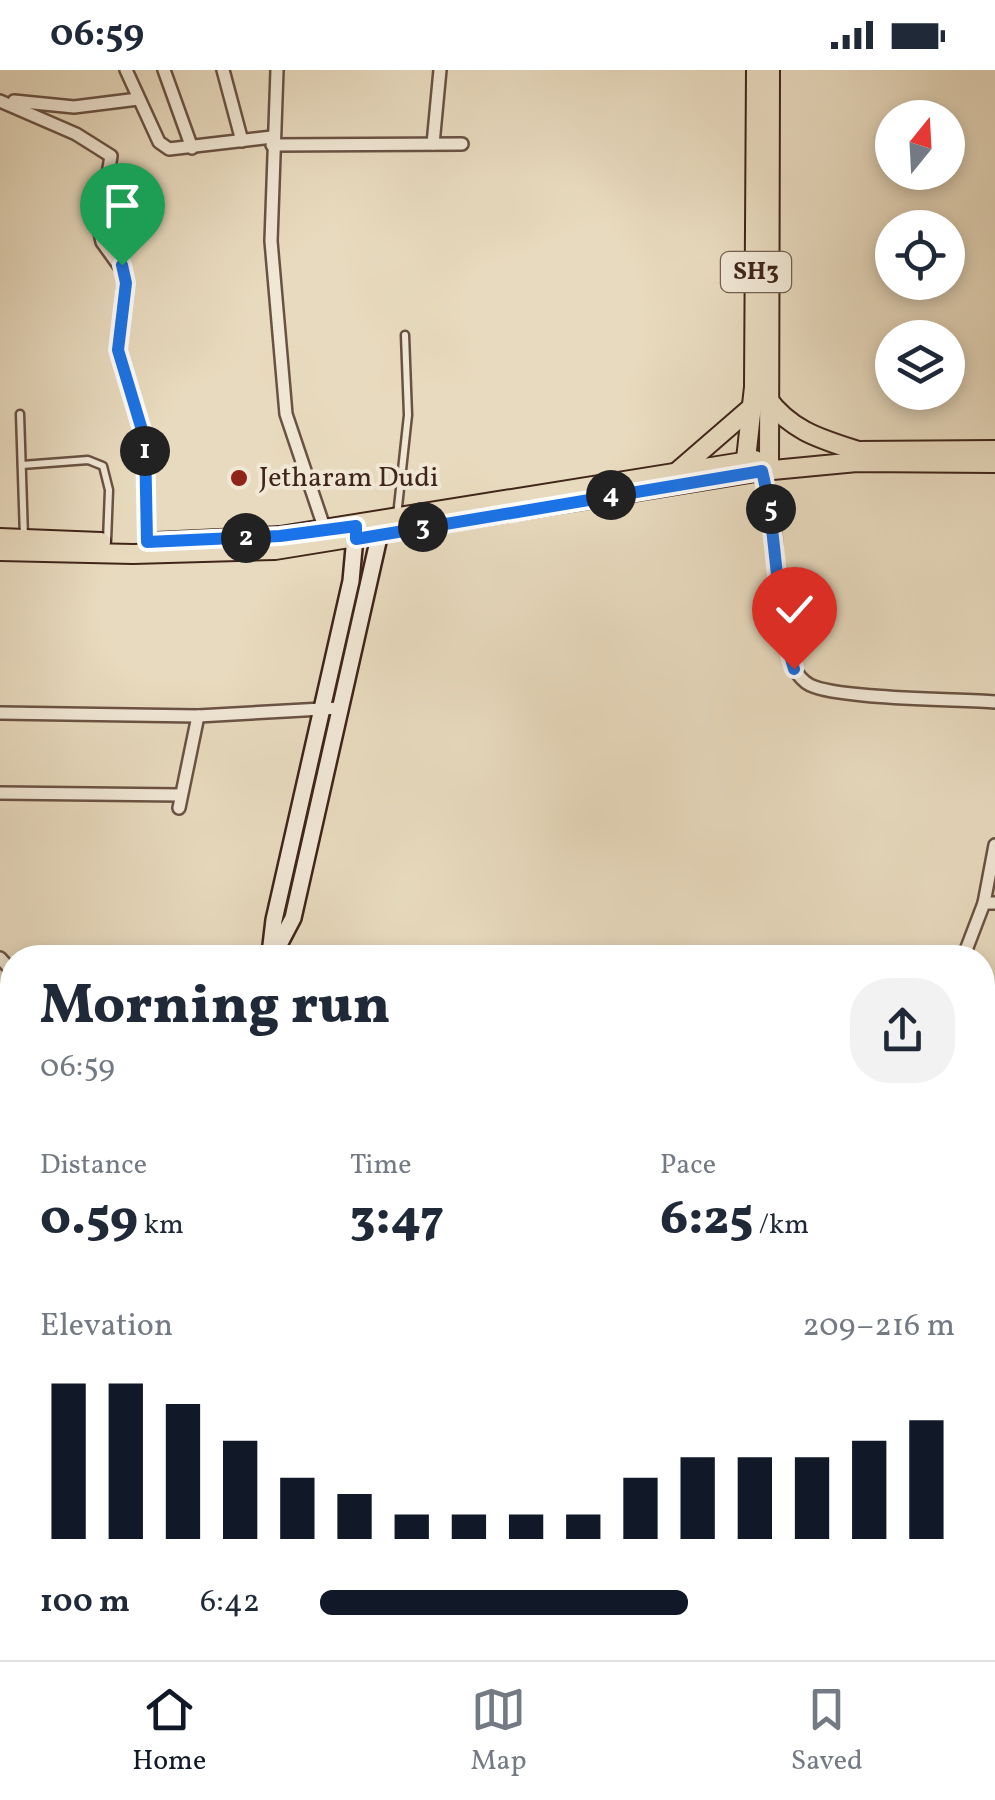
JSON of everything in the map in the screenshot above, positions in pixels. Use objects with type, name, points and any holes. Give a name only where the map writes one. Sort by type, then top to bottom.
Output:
[{"type":"main road","name":"SH3","points":[[756,70],[760,402]]},
{"type":"main road","name":"SH3","points":[[758,467],[770,70]]},
{"type":"main road","points":[[678,471],[760,402],[804,432],[858,450]]},
{"type":"main road","points":[[387,524],[858,450],[995,450]]},
{"type":"main road","points":[[0,551],[275,550],[387,524],[678,471],[857,462],[995,463]]},
{"type":"main road","points":[[0,538],[147,542],[325,530],[356,532]]},
{"type":"street","points":[[126,70],[158,142],[170,149],[272,141],[462,144]]},
{"type":"street","points":[[164,70],[192,148]]},
{"type":"street","points":[[223,70],[242,142]]},
{"type":"street","points":[[277,70],[271,241],[286,414],[325,530]]},
{"type":"street","points":[[433,144],[440,70]]},
{"type":"street","points":[[0,100],[74,107],[138,99]]},
{"type":"street","points":[[0,100],[76,134],[111,156],[99,228],[102,242],[126,274],[118,350],[145,440],[147,542]]},
{"type":"street","points":[[758,467],[774,522],[781,621],[794,669],[806,683],[839,691],[995,702]]},
{"type":"street","points":[[272,945],[274,920],[387,524]]},
{"type":"street","points":[[332,709],[356,532]]},
{"type":"street","points":[[0,713],[198,716],[332,709]]},
{"type":"street","points":[[0,794],[180,802],[198,716]]},
{"type":"street","points":[[970,945],[990,903],[995,845]]},
{"type":"lane","points":[[387,524],[408,415],[405,335]]},
{"type":"lane","points":[[20,414],[24,539]]},
{"type":"lane","points":[[22,465],[88,460],[102,466],[109,490],[107,542]]},
{"type":"place","name":"Jetharam Dudi","points":[[239,478]]},
{"type":"route","points":[[122,265],[126,283],[118,350],[145,440],[147,542],[280,536],[356,526],[356,539],[762,471],[774,522],[781,621],[794,669]]}]
